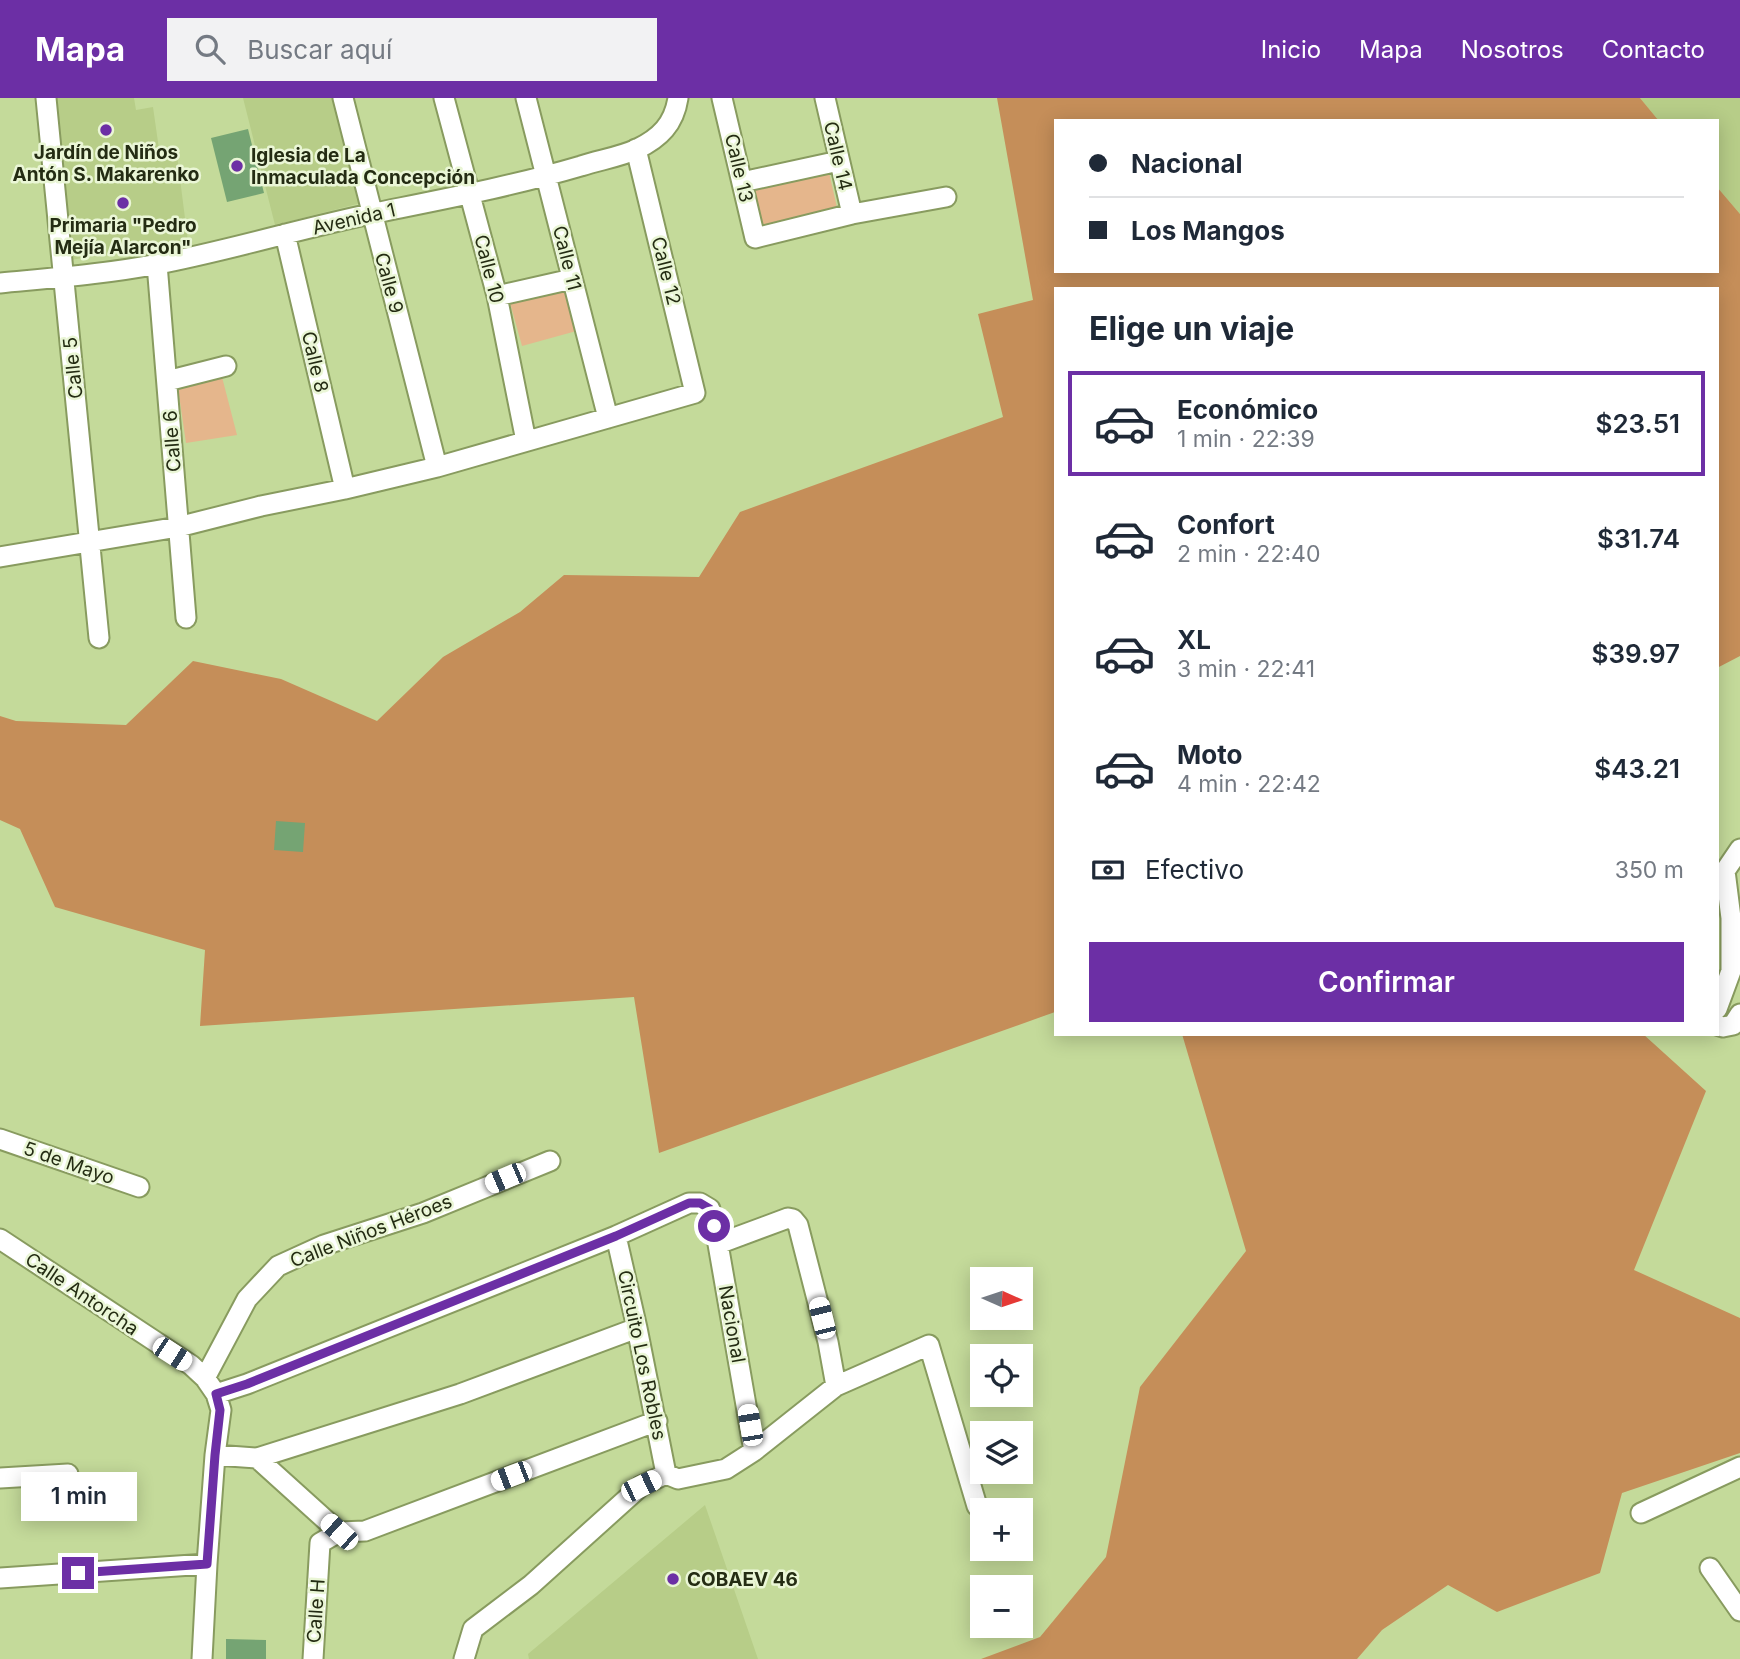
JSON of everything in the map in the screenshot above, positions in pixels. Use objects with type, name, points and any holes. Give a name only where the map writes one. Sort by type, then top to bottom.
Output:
[{"type":"street","name":"Calle 5","points":[[46,98],[99,638]]},
{"type":"street","name":"Calle 9","points":[[342,98],[438,467]]},
{"type":"street","name":"Calle 10","points":[[444,98],[497,296],[526,441]]},
{"type":"street","name":"Calle 11","points":[[526,98],[608,418]]},
{"type":"street","name":"Avenida 1","points":[[0,283],[157,264],[546,176],[636,149],[660,134],[670,123],[678,98]]},
{"type":"street","name":"Calle 13","points":[[722,98],[755,238],[852,215]]},
{"type":"street","name":"Calle 14","points":[[825,98],[852,215]]},
{"type":"street","name":"Calle 12","points":[[608,418],[695,393],[636,149]]},
{"type":"street","points":[[742,182],[839,161]]},
{"type":"street","points":[[852,215],[946,197]]},
{"type":"street","name":"Calle 8","points":[[285,234],[345,489]]},
{"type":"street","name":"Calle 6","points":[[157,264],[187,618]]},
{"type":"street","points":[[497,296],[572,279]]},
{"type":"street","points":[[167,381],[226,366]]},
{"type":"street","points":[[0,550],[0,556],[178,527],[438,467],[608,418]]},
{"type":"street","points":[[1719,1004],[1731,971],[1731,918],[1725,872],[1740,849]]},
{"type":"street","points":[[1719,1026],[1733,1025],[1740,1014]]},
{"type":"street","name":"5 de Mayo","points":[[0,1139],[139,1187]]},
{"type":"street","name":"Calle Niños Héroes","points":[[210,1386],[247,1299],[278,1266],[324,1245],[424,1213],[550,1161]]},
{"type":"street","name":"Nacional","points":[[616,1236],[689,1203],[700,1203],[710,1209],[754,1451]]},
{"type":"street","points":[[718,1244],[788,1218],[793,1219],[798,1226],[828,1342],[836,1386]]},
{"type":"street","points":[[202,1659],[220,1410],[210,1386],[247,1384],[616,1236]]},
{"type":"street","name":"Circuito Los Robles","points":[[616,1236],[666,1474]]},
{"type":"street","name":"Calle Antorcha","points":[[3,1247],[191,1365],[210,1386]]},
{"type":"street","points":[[215,1455],[257,1458],[460,1394],[637,1328]]},
{"type":"street","points":[[464,1659],[473,1629],[531,1585],[641,1486],[666,1474],[678,1479],[726,1469],[754,1451],[836,1386],[929,1345],[975,1498]]},
{"type":"street","points":[[257,1458],[339,1532],[365,1531],[656,1421]]},
{"type":"street","points":[[1641,1513],[1740,1467]]},
{"type":"street","points":[[0,1478],[68,1474]]},
{"type":"street","name":"Calle H","points":[[313,1659],[320,1543],[339,1532]]},
{"type":"street","points":[[0,1578],[207,1564]]},
{"type":"street","points":[[1710,1568],[1740,1611]]},
{"type":"shaded area","name":"Primaria \"Pedro Mejía Alarcon\"","points":[[52,98],[134,98],[136,110],[153,107],[159,149],[176,147],[188,242],[70,260]]},
{"type":"shaded area","points":[[243,98],[335,98],[361,203],[275,225]]},
{"type":"shaded area","points":[[997,98],[1640,98],[1657,119],[1054,119],[1054,273],[1719,273],[1719,189],[1740,214],[1740,656],[1719,667],[1719,287],[1054,287],[1054,1012],[659,1153],[634,997],[200,1026],[205,950],[55,907],[20,829],[0,820],[0,716],[16,721],[126,725],[193,661],[281,679],[377,721],[443,657],[520,612],[564,575],[699,577],[740,512],[1003,417],[978,314],[1033,300]]},
{"type":"shaded area","points":[[1640,98],[1740,98],[1740,214],[1719,189],[1719,119],[1657,119]]},
{"type":"shaded area","points":[[828,168],[838,212],[764,230],[753,186]]},
{"type":"shaded area","points":[[567,283],[580,330],[522,346],[509,299]]},
{"type":"shaded area","points":[[222,377],[237,435],[186,443],[178,388]]},
{"type":"shaded area","points":[[1183,1036],[1645,1036],[1706,1091],[1634,1270],[1740,1318],[1740,1453],[1622,1493],[1600,1573],[1497,1612],[1448,1585],[1382,1630],[1357,1659],[981,1659],[1040,1637],[1106,1557],[1140,1387],[1246,1251]]},
{"type":"shaded area","name":"COBAEV 46","points":[[705,1505],[758,1659],[529,1659],[528,1654]]},
{"type":"building","name":"Iglesia de La Inmaculada Concepción","points":[[248,129],[264,193],[227,202],[211,138]]},
{"type":"building","points":[[276,821],[305,823],[303,852],[274,850]]},
{"type":"building","points":[[226,1639],[266,1640],[266,1659],[226,1659]]},
{"type":"place","name":"Jardín de Niños Antón S. Makarenko","points":[[106,130]]},
{"type":"place","name":"Iglesia de La Inmaculada Concepción","points":[[237,166]]},
{"type":"place","name":"Primaria \"Pedro Mejía Alarcon\"","points":[[123,203]]},
{"type":"place","name":"COBAEV 46","points":[[673,1579]]},
{"type":"route","points":[[78,1573],[207,1564],[220,1410],[216,1394],[616,1236],[689,1203],[700,1203],[710,1209],[714,1226]]}]
